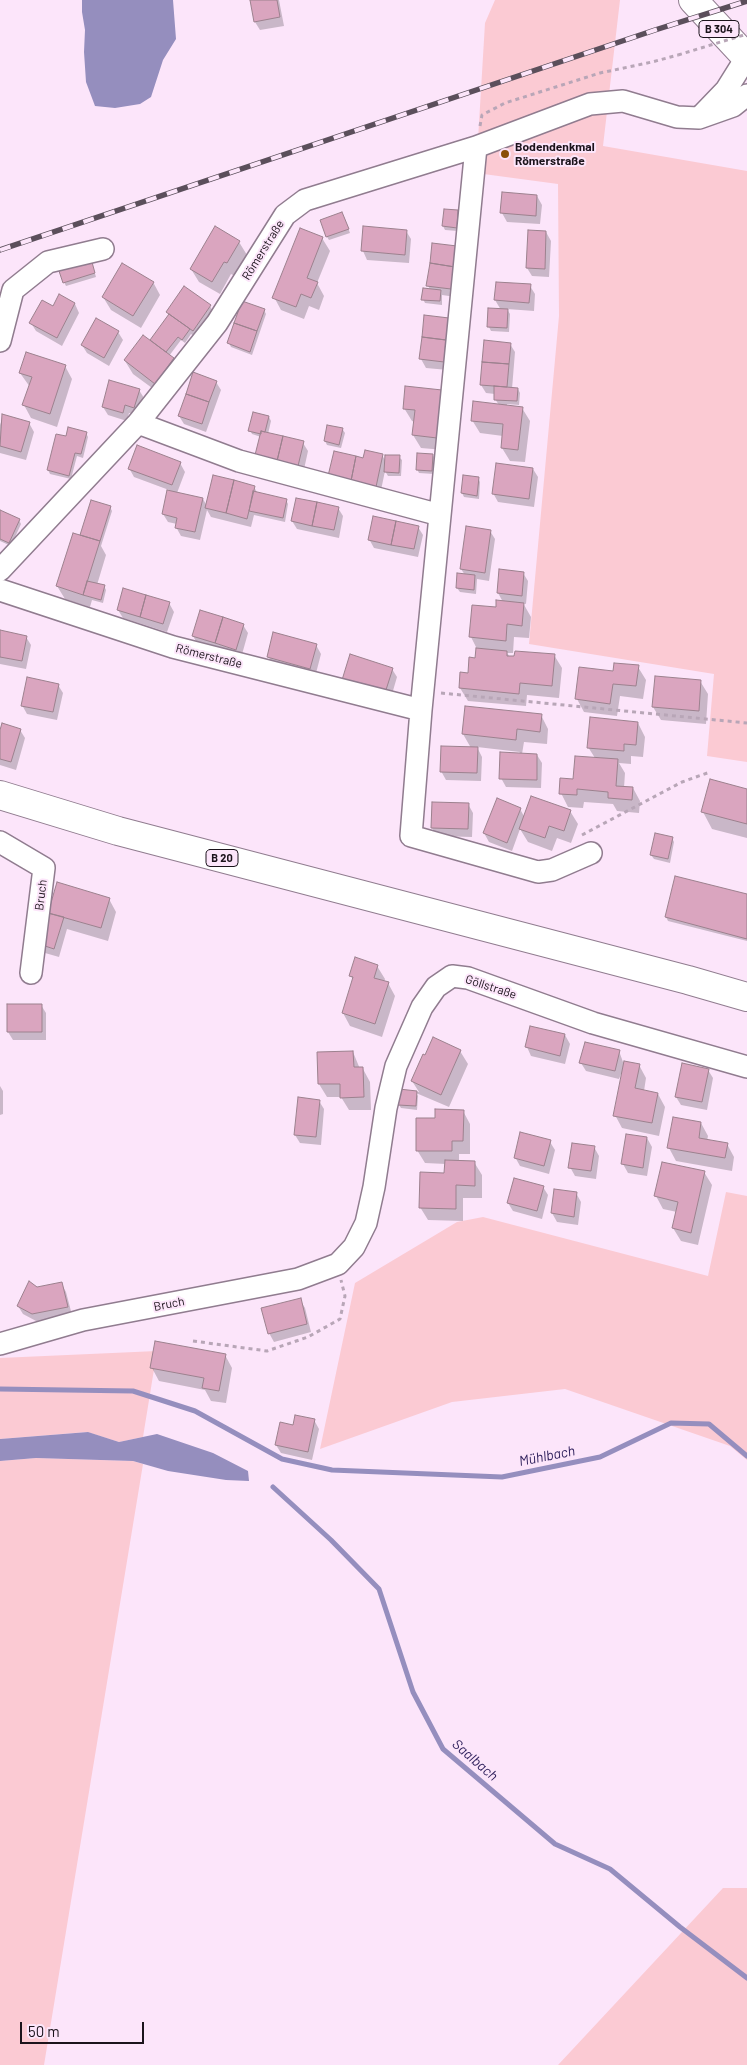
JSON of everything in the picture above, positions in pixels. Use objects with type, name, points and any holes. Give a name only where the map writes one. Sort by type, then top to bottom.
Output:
[{"type":"main road","name":"B 304","points":[[693,0],[747,58]]},
{"type":"main road","name":"B 20","points":[[0,795],[118,831],[747,997]]},
{"type":"main road","points":[[688,980],[747,990]]},
{"type":"main road","points":[[688,980],[747,1004]]},
{"type":"street","points":[[700,118],[726,90],[747,58]]},
{"type":"street","name":"Römerstraße","points":[[0,570],[138,424],[217,323],[285,215],[305,200],[476,147],[590,104],[623,101],[677,117],[700,118],[733,106],[747,95]]},
{"type":"street","points":[[476,147],[422,700],[411,836],[538,872],[552,870],[586,844]]},
{"type":"street","points":[[0,341],[13,290],[48,262],[103,249]]},
{"type":"street","points":[[138,424],[239,461],[440,515]]},
{"type":"street","name":"Römerstraße","points":[[0,590],[173,647],[422,700]]},
{"type":"street","name":"Bruch","points":[[0,842],[44,868],[31,973]]},
{"type":"street","name":"Göllstraße","points":[[338,1264],[354,1247],[366,1223],[374,1188],[386,1108],[396,1066],[422,1007],[436,987],[452,976],[468,978],[593,1023],[747,1067]]},
{"type":"street","name":"Bruch","points":[[0,1344],[83,1320],[298,1279],[338,1264]]},
{"type":"path","points":[[476,147],[482,115],[505,103],[600,73],[652,62],[747,34]]},
{"type":"path","points":[[422,700],[747,723]]},
{"type":"path","points":[[586,844],[682,782],[710,772]]},
{"type":"path","points":[[194,1341],[267,1351],[308,1337],[340,1319],[345,1296],[338,1264]]},
{"type":"shaded area","points":[[82,0],[173,0],[176,39],[163,60],[151,97],[140,104],[115,108],[95,106],[86,82],[85,30]]},
{"type":"shaded area","points":[[495,0],[620,0],[603,146],[747,171],[747,762],[707,756],[714,674],[529,644],[559,316],[558,184],[476,173],[485,23]]},
{"type":"shaded area","points":[[726,1192],[747,1196],[747,1460],[730,1446],[565,1389],[452,1402],[320,1449],[355,1283],[457,1222],[483,1217],[708,1276]]},
{"type":"shaded area","points":[[157,1351],[143,1437],[119,1442],[87,1432],[0,1439],[0,1358]]},
{"type":"shaded area","points":[[88,1432],[119,1442],[157,1434],[213,1453],[248,1471],[249,1481],[226,1480],[168,1471],[133,1461],[36,1458],[0,1461],[0,1439]]},
{"type":"shaded area","points":[[36,1458],[133,1461],[143,1464],[44,2065],[0,2065],[0,1461]]},
{"type":"shaded area","points":[[723,1888],[747,1888],[747,2065],[558,2065]]},
{"type":"building","points":[[250,0],[277,0],[280,17],[254,22]]},
{"type":"building","points":[[502,192],[537,195],[536,216],[500,213]]},
{"type":"building","points":[[444,209],[458,210],[457,228],[442,226]]},
{"type":"building","points":[[342,212],[349,229],[326,237],[320,220]]},
{"type":"building","points":[[215,226],[240,241],[227,263],[224,262],[212,282],[190,269]]},
{"type":"building","points":[[363,226],[407,230],[405,255],[361,251]]},
{"type":"building","points":[[300,228],[323,237],[307,278],[318,282],[311,298],[301,294],[296,307],[272,298]]},
{"type":"building","points":[[528,230],[546,231],[545,269],[526,268]]},
{"type":"building","points":[[432,243],[457,246],[455,267],[430,263]]},
{"type":"building","points":[[90,255],[95,273],[63,283],[57,265]]},
{"type":"building","points":[[122,263],[154,282],[133,316],[102,297]]},
{"type":"building","points":[[430,263],[455,267],[451,289],[426,286]]},
{"type":"building","points":[[496,282],[531,284],[529,303],[494,300]]},
{"type":"building","points":[[184,286],[211,305],[193,331],[166,312]]},
{"type":"building","points":[[423,288],[441,290],[440,301],[421,300]]},
{"type":"building","points":[[59,294],[75,303],[57,338],[29,323],[42,300],[53,306]]},
{"type":"building","points":[[242,301],[265,309],[257,331],[234,323]]},
{"type":"building","points":[[488,308],[508,309],[507,328],[487,327]]},
{"type":"building","points":[[169,314],[190,329],[182,340],[178,337],[166,352],[150,340]]},
{"type":"building","points":[[424,315],[449,318],[446,340],[422,337]]},
{"type":"building","points":[[96,318],[119,331],[104,358],[81,345]]},
{"type":"building","points":[[234,323],[257,331],[250,352],[227,343]]},
{"type":"building","points":[[143,335],[174,358],[155,384],[124,360]]},
{"type":"building","points":[[422,337],[446,340],[444,362],[419,359]]},
{"type":"building","points":[[484,340],[511,343],[509,364],[482,362]]},
{"type":"building","points":[[26,352],[66,365],[50,414],[22,405],[32,377],[19,373]]},
{"type":"building","points":[[482,362],[509,364],[507,387],[480,385]]},
{"type":"building","points":[[193,372],[217,381],[209,402],[186,394]]},
{"type":"building","points":[[109,380],[140,389],[134,408],[125,405],[123,413],[102,407]]},
{"type":"building","points":[[405,386],[442,390],[437,438],[412,435],[415,410],[403,409]]},
{"type":"building","points":[[494,386],[518,388],[517,401],[494,400]]},
{"type":"building","points":[[186,394],[209,402],[202,424],[178,416]]},
{"type":"building","points":[[473,401],[523,407],[518,450],[501,448],[503,424],[471,421]]},
{"type":"building","points":[[253,412],[269,416],[265,432],[261,431],[261,434],[248,431]]},
{"type":"building","points":[[2,414],[30,422],[21,452],[0,446]]},
{"type":"building","points":[[327,425],[343,428],[339,445],[324,441]]},
{"type":"building","points":[[68,427],[87,432],[81,454],[75,453],[69,476],[47,470],[56,434],[66,436]]},
{"type":"building","points":[[261,431],[283,436],[277,461],[255,455]]},
{"type":"building","points":[[283,436],[304,441],[298,466],[277,461]]},
{"type":"building","points":[[137,445],[181,462],[172,485],[128,469]]},
{"type":"building","points":[[365,450],[383,454],[376,487],[351,481],[356,456],[363,458]]},
{"type":"building","points":[[334,451],[356,456],[351,481],[328,476]]},
{"type":"building","points":[[417,453],[433,454],[432,471],[416,470]]},
{"type":"building","points":[[385,455],[400,455],[399,473],[384,472]]},
{"type":"building","points":[[496,463],[533,468],[529,499],[492,494]]},
{"type":"building","points":[[213,475],[234,480],[226,513],[205,508]]},
{"type":"building","points":[[463,475],[479,477],[477,496],[461,493]]},
{"type":"building","points":[[234,480],[255,486],[247,519],[226,513]]},
{"type":"building","points":[[167,490],[203,498],[195,532],[175,528],[177,518],[162,514]]},
{"type":"building","points":[[253,491],[287,499],[283,518],[249,511]]},
{"type":"building","points":[[296,498],[317,502],[312,526],[291,521]]},
{"type":"building","points":[[91,500],[111,506],[100,541],[80,535]]},
{"type":"building","points":[[317,502],[339,507],[334,530],[312,526]]},
{"type":"building","points":[[0,510],[20,519],[9,543],[0,539]]},
{"type":"building","points":[[373,516],[396,521],[391,545],[368,540]]},
{"type":"building","points":[[396,521],[419,526],[414,549],[391,545]]},
{"type":"building","points":[[466,526],[491,530],[485,573],[460,569]]},
{"type":"building","points":[[73,533],[100,541],[83,595],[56,586]]},
{"type":"building","points":[[499,569],[524,572],[522,596],[497,593]]},
{"type":"building","points":[[457,573],[475,575],[474,590],[456,588]]},
{"type":"building","points":[[87,581],[105,585],[101,600],[83,595]]},
{"type":"building","points":[[123,588],[146,595],[140,617],[117,610]]},
{"type":"building","points":[[146,595],[170,602],[163,624],[140,617]]},
{"type":"building","points":[[496,600],[524,603],[522,626],[507,624],[506,641],[469,637],[472,605],[496,607]]},
{"type":"building","points":[[200,610],[223,617],[215,643],[192,636]]},
{"type":"building","points":[[223,617],[244,624],[236,650],[215,643]]},
{"type":"building","points":[[0,630],[27,636],[22,661],[0,657]]},
{"type":"building","points":[[273,632],[317,644],[310,669],[267,657]]},
{"type":"building","points":[[476,648],[507,651],[507,656],[514,656],[515,651],[555,654],[552,686],[520,683],[519,694],[459,688],[460,672],[468,673],[469,657],[475,658]]},
{"type":"building","points":[[350,654],[393,668],[385,693],[342,680]]},
{"type":"building","points":[[614,663],[639,665],[636,686],[613,684],[610,704],[575,699],[579,667],[613,671]]},
{"type":"building","points":[[655,676],[701,680],[699,711],[652,707]]},
{"type":"building","points":[[27,677],[59,684],[53,712],[21,706]]},
{"type":"building","points":[[465,706],[542,714],[540,732],[517,729],[516,740],[462,734]]},
{"type":"building","points":[[590,717],[638,722],[636,745],[624,744],[624,751],[587,748]]},
{"type":"building","points":[[2,723],[21,729],[11,762],[0,759],[0,730]]},
{"type":"building","points":[[441,746],[478,747],[477,773],[440,772]]},
{"type":"building","points":[[500,752],[537,754],[537,780],[499,779]]},
{"type":"building","points":[[575,756],[618,759],[616,786],[633,787],[632,800],[608,798],[608,792],[577,789],[577,795],[559,794],[560,778],[573,779]]},
{"type":"building","points":[[710,779],[747,789],[747,824],[701,812]]},
{"type":"building","points":[[531,796],[571,810],[564,831],[549,826],[545,838],[519,829]]},
{"type":"building","points":[[497,798],[521,808],[507,843],[483,833]]},
{"type":"building","points":[[432,802],[469,803],[468,829],[431,828]]},
{"type":"building","points":[[655,833],[673,837],[668,859],[650,855]]},
{"type":"building","points":[[675,876],[747,894],[747,939],[665,917]]},
{"type":"building","points":[[57,882],[110,898],[101,928],[48,913]]},
{"type":"building","points":[[48,913],[64,917],[54,949],[39,944]]},
{"type":"building","points":[[355,957],[378,965],[374,978],[389,982],[375,1024],[342,1013],[353,977],[349,976]]},
{"type":"building","points":[[7,1004],[42,1004],[42,1032],[7,1032]]},
{"type":"building","points":[[530,1026],[565,1034],[560,1056],[525,1047]]},
{"type":"building","points":[[433,1037],[461,1050],[441,1095],[411,1081]]},
{"type":"building","points":[[585,1042],[620,1050],[615,1071],[579,1063]]},
{"type":"building","points":[[353,1051],[354,1067],[363,1067],[364,1097],[340,1098],[340,1084],[318,1084],[317,1052]]},
{"type":"building","points":[[624,1061],[640,1064],[635,1088],[658,1093],[652,1123],[613,1116]]},
{"type":"building","points":[[682,1063],[709,1069],[702,1102],[675,1097]]},
{"type":"building","points":[[399,1089],[417,1091],[416,1106],[398,1105]]},
{"type":"building","points":[[298,1097],[320,1100],[316,1137],[294,1135]]},
{"type":"building","points":[[435,1109],[464,1110],[463,1141],[452,1141],[452,1151],[416,1151],[416,1118],[435,1118]]},
{"type":"building","points":[[673,1117],[701,1122],[699,1138],[728,1143],[725,1158],[667,1148]]},
{"type":"building","points":[[520,1132],[551,1140],[544,1166],[514,1158]]},
{"type":"building","points":[[626,1134],[647,1137],[643,1168],[621,1164]]},
{"type":"building","points":[[572,1143],[595,1146],[591,1171],[568,1168]]},
{"type":"building","points":[[445,1160],[475,1161],[475,1186],[456,1185],[456,1209],[419,1208],[420,1172],[444,1173]]},
{"type":"building","points":[[662,1162],[705,1171],[691,1233],[672,1228],[678,1202],[654,1196]]},
{"type":"building","points":[[514,1178],[544,1186],[537,1211],[507,1203]]},
{"type":"building","points":[[554,1189],[577,1192],[574,1217],[551,1213]]},
{"type":"building","points":[[29,1281],[37,1287],[62,1282],[68,1307],[32,1314],[17,1306]]},
{"type":"building","points":[[301,1298],[307,1324],[268,1334],[261,1308]]},
{"type":"building","points":[[155,1341],[226,1354],[219,1391],[202,1388],[204,1378],[150,1368]]},
{"type":"building","points":[[295,1415],[315,1419],[308,1452],[275,1445],[280,1422],[293,1425]]},
{"type":"waterway","name":"Mühlbach","points":[[0,1389],[133,1391],[195,1411],[282,1459],[332,1470],[502,1477],[600,1457],[671,1423],[709,1424],[747,1456]]},
{"type":"waterway","name":"Saalbach","points":[[273,1487],[331,1540],[379,1589],[413,1692],[443,1749],[555,1844],[610,1869],[680,1927],[747,1978]]},
{"type":"railway","points":[[0,250],[655,30],[747,1]]},
{"type":"place","name":"Bodendenkmal Römerstraße","points":[[505,154]]}]
